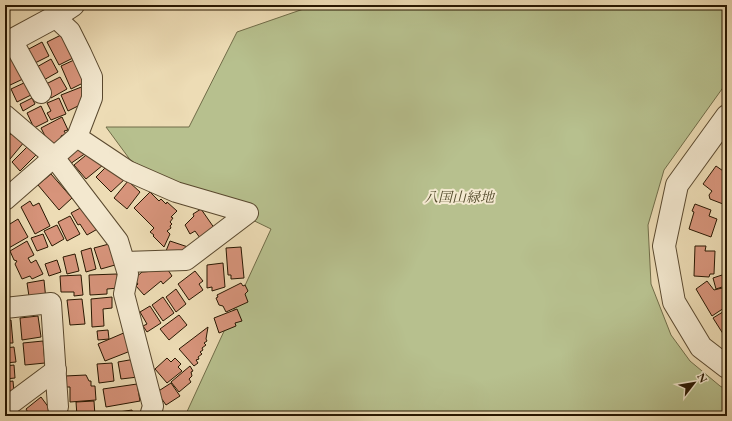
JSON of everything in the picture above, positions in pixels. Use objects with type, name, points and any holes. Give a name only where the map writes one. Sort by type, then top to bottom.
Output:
[{"type":"street","points":[[5,200],[53,156],[77,137],[92,98],[92,77],[70,31],[64,11],[8,42],[41,93]]},
{"type":"street","points":[[5,115],[53,156],[118,241],[128,274],[124,294],[153,406],[150,416]]},
{"type":"street","points":[[727,116],[677,185],[664,246],[674,302],[701,347],[727,368]]},
{"type":"street","points":[[77,137],[128,171],[176,192],[248,213],[186,260],[125,262]]},
{"type":"street","points":[[5,308],[51,303],[58,407]]},
{"type":"street","points":[[5,408],[56,370]]},
{"type":"green space","name":"八国山緑地","points":[[315,5],[727,5],[727,82],[664,170],[648,225],[651,284],[671,335],[690,361],[727,390],[727,416],[185,416],[271,229],[131,161],[106,127],[189,127],[237,32]]},
{"type":"building","points":[[61,35],[73,58],[59,65],[47,42]]},
{"type":"building","points":[[42,42],[49,56],[33,64],[27,50]]},
{"type":"building","points":[[12,57],[23,79],[8,86],[5,80],[5,60]]},
{"type":"building","points":[[51,59],[58,72],[42,81],[35,68]]},
{"type":"building","points":[[74,60],[85,82],[71,89],[61,66]]},
{"type":"building","points":[[60,77],[67,89],[51,98],[44,85]]},
{"type":"building","points":[[26,82],[31,95],[17,102],[11,89]]},
{"type":"building","points":[[84,86],[80,105],[68,111],[61,95]]},
{"type":"building","points":[[32,98],[35,104],[23,111],[20,104]]},
{"type":"building","points":[[59,98],[66,114],[51,120],[47,113],[51,111],[47,103]]},
{"type":"building","points":[[41,106],[48,121],[34,128],[27,113]]},
{"type":"building","points":[[62,117],[68,130],[64,131],[66,134],[61,136],[62,140],[50,146],[41,128]]},
{"type":"building","points":[[13,131],[25,141],[10,159],[5,155],[5,141]]},
{"type":"building","points":[[81,145],[86,153],[70,164],[65,156]]},
{"type":"building","points":[[28,146],[36,155],[20,171],[12,162]]},
{"type":"building","points":[[91,151],[103,165],[86,179],[74,165]]},
{"type":"building","points":[[716,166],[726,173],[724,175],[727,177],[727,199],[723,204],[710,199],[709,195],[712,191],[703,184]]},
{"type":"building","points":[[106,167],[112,173],[117,168],[126,178],[111,192],[96,177]]},
{"type":"building","points":[[51,174],[72,198],[59,210],[38,185]]},
{"type":"building","points":[[128,181],[140,192],[127,209],[114,198]]},
{"type":"building","points":[[150,192],[159,201],[161,199],[166,204],[167,202],[177,211],[171,217],[173,218],[170,222],[172,224],[170,226],[171,228],[167,231],[170,234],[164,247],[150,232],[154,228],[134,208]]},
{"type":"building","points":[[30,201],[33,206],[39,203],[50,226],[35,234],[21,207]]},
{"type":"building","points":[[695,204],[711,210],[709,216],[717,219],[711,237],[689,229],[694,212],[692,211]]},
{"type":"building","points":[[86,205],[101,227],[87,235],[80,224],[78,225],[71,213]]},
{"type":"building","points":[[201,209],[217,232],[203,242],[195,231],[190,234],[185,225],[194,216],[193,214]]},
{"type":"building","points":[[70,216],[80,234],[67,241],[58,222]]},
{"type":"building","points":[[18,219],[28,237],[7,249],[5,246],[5,227]]},
{"type":"building","points":[[57,225],[64,239],[52,246],[44,231]]},
{"type":"building","points":[[43,234],[48,247],[37,251],[31,238]]},
{"type":"building","points":[[27,241],[34,255],[28,258],[31,263],[36,260],[43,274],[32,279],[30,276],[22,279],[15,264],[17,261],[14,260],[10,251]]},
{"type":"building","points":[[170,241],[191,248],[182,257],[166,251]]},
{"type":"building","points":[[109,244],[115,265],[101,269],[94,248]]},
{"type":"building","points":[[695,246],[706,246],[705,251],[715,251],[714,274],[710,274],[709,277],[694,276]]},
{"type":"building","points":[[241,247],[244,278],[231,279],[231,275],[228,275],[226,248]]},
{"type":"building","points":[[91,248],[96,269],[86,272],[81,251]]},
{"type":"building","points":[[75,254],[79,271],[67,274],[63,257]]},
{"type":"building","points":[[57,260],[61,272],[49,276],[45,264]]},
{"type":"building","points":[[223,263],[225,287],[212,291],[212,287],[207,288],[207,265]]},
{"type":"building","points":[[168,270],[172,276],[163,284],[161,281],[144,295],[136,286],[138,284],[134,279],[142,272]]},
{"type":"building","points":[[195,271],[203,281],[199,284],[203,290],[189,300],[178,284]]},
{"type":"building","points":[[117,274],[119,288],[107,289],[107,294],[90,295],[89,275]]},
{"type":"building","points":[[81,275],[83,295],[74,296],[74,292],[61,292],[60,276]]},
{"type":"building","points":[[722,275],[725,286],[716,289],[713,278]]},
{"type":"building","points":[[44,280],[46,300],[30,303],[27,283]]},
{"type":"building","points":[[707,281],[714,290],[722,288],[727,295],[727,306],[712,316],[696,289]]},
{"type":"building","points":[[241,283],[243,286],[245,285],[248,291],[245,294],[248,302],[226,312],[223,306],[219,305],[216,298],[218,297],[217,295]]},
{"type":"building","points":[[176,289],[186,304],[176,312],[166,297]]},
{"type":"building","points":[[112,297],[112,308],[103,309],[104,326],[92,327],[91,299]]},
{"type":"building","points":[[163,297],[174,313],[163,321],[152,305]]},
{"type":"building","points":[[82,299],[85,324],[70,325],[67,300]]},
{"type":"building","points":[[150,306],[161,323],[147,332],[143,326],[147,324],[140,312]]},
{"type":"building","points":[[237,309],[242,321],[235,323],[236,326],[219,333],[214,318]]},
{"type":"building","points":[[726,310],[727,311],[727,340],[713,318]]},
{"type":"building","points":[[179,315],[187,325],[169,340],[160,329]]},
{"type":"building","points":[[38,316],[41,337],[22,340],[20,318]]},
{"type":"building","points":[[11,320],[13,343],[5,343],[5,321]]},
{"type":"building","points":[[208,327],[207,341],[204,343],[206,345],[200,352],[202,354],[198,357],[199,359],[196,360],[198,363],[194,366],[179,349]]},
{"type":"building","points":[[108,330],[109,339],[98,340],[97,331]]},
{"type":"building","points":[[126,332],[133,350],[105,361],[98,344]]},
{"type":"building","points":[[43,341],[45,363],[25,365],[23,343]]},
{"type":"building","points":[[14,347],[16,362],[5,363],[5,348]]},
{"type":"building","points":[[167,358],[171,362],[175,358],[181,364],[178,367],[182,371],[167,383],[155,369]]},
{"type":"building","points":[[135,359],[138,377],[121,379],[118,362]]},
{"type":"building","points":[[112,363],[114,381],[99,383],[97,364]]},
{"type":"building","points":[[14,365],[15,378],[5,379],[5,366]]},
{"type":"building","points":[[190,366],[193,371],[191,372],[192,376],[189,379],[191,382],[179,392],[171,382]]},
{"type":"building","points":[[86,375],[89,381],[91,381],[91,386],[95,386],[96,400],[70,402],[70,387],[66,387],[65,376]]},
{"type":"building","points":[[13,381],[14,392],[5,393],[5,382]]},
{"type":"building","points":[[171,383],[180,396],[166,405],[157,392]]},
{"type":"building","points":[[137,384],[140,401],[106,407],[103,389]]},
{"type":"building","points":[[41,397],[52,412],[46,416],[30,416],[26,409]]},
{"type":"building","points":[[94,401],[95,416],[77,416],[76,402]]},
{"type":"building","points":[[132,410],[133,416],[113,416],[112,413]]}]
